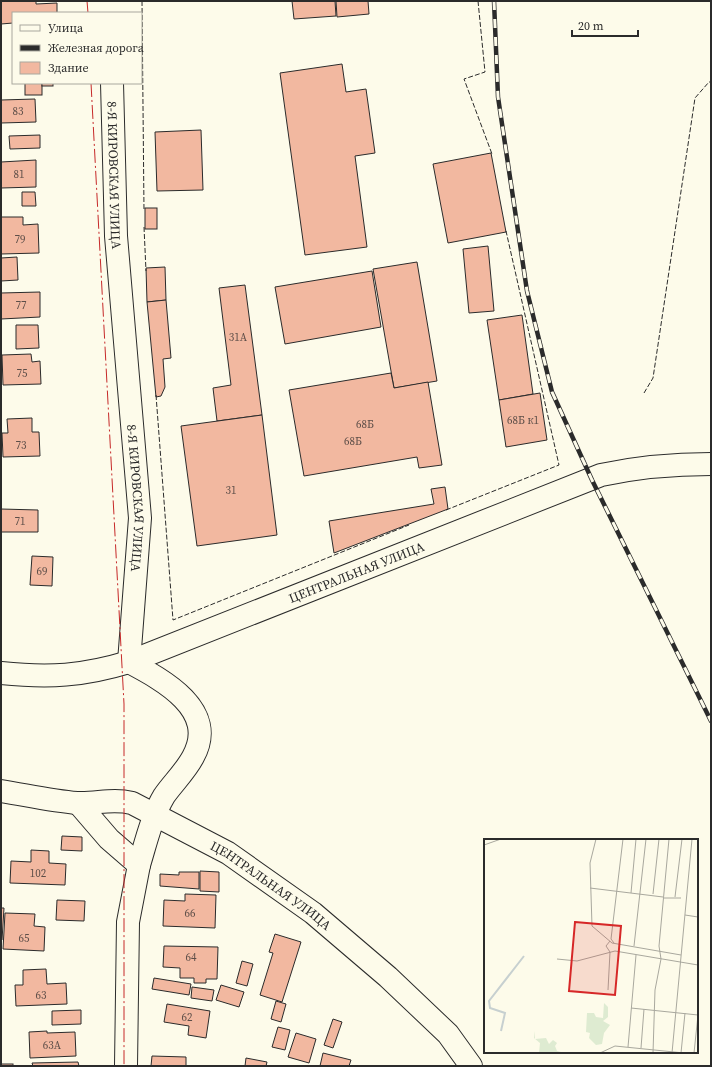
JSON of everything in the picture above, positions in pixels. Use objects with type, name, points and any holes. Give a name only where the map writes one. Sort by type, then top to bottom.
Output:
[{"type":"street","name":"8-Я КИРОВСКАЯ УЛИЦА","points":[[112,84],[116,236],[140,518],[129,662]]},
{"type":"street","name":"ЦЕНТРАЛЬНАЯ УЛИЦА","points":[[1,673],[29,676],[61,676],[101,670],[129,662],[601,475],[632,468],[666,465],[711,464]]},
{"type":"street","points":[[126,1066],[127,928],[139,865],[155,816],[164,797],[193,757],[200,741],[198,723],[190,706],[178,692],[156,676],[129,662]]},
{"type":"street","name":"ЦЕНТРАЛЬНАЯ УЛИЦА","points":[[1,791],[78,803],[120,800],[132,803],[228,853],[313,913],[388,977],[448,1034],[470,1066]]},
{"type":"street","points":[[78,803],[109,839],[139,865]]},
{"type":"building","points":[[1,1],[36,1],[36,4],[57,3],[57,12],[12,12],[12,23],[1,24]]},
{"type":"building","points":[[292,1],[335,1],[336,16],[294,19]]},
{"type":"building","points":[[336,1],[368,1],[369,14],[337,17]]},
{"type":"building","points":[[342,64],[346,92],[366,89],[375,153],[355,156],[367,247],[305,255],[280,73]]},
{"type":"building","points":[[25,84],[42,84],[42,95],[25,95]]},
{"type":"building","points":[[42,84],[53,84],[53,86],[42,86]]},
{"type":"building","points":[[35,99],[36,122],[1,123],[1,100]]},
{"type":"building","points":[[201,130],[203,190],[157,191],[155,132]]},
{"type":"building","points":[[40,135],[40,148],[10,149],[9,136]]},
{"type":"building","points":[[491,153],[506,232],[448,243],[433,164]]},
{"type":"building","points":[[36,160],[36,187],[1,188],[1,162]]},
{"type":"building","points":[[22,192],[35,192],[36,206],[22,206]]},
{"type":"building","points":[[145,208],[157,208],[157,229],[145,229]]},
{"type":"building","points":[[1,217],[23,217],[23,225],[38,224],[39,253],[1,254]]},
{"type":"building","points":[[488,246],[494,311],[469,313],[463,249]]},
{"type":"building","points":[[17,257],[18,280],[1,281],[1,258]]},
{"type":"building","points":[[417,262],[437,381],[394,388],[373,269]]},
{"type":"building","points":[[165,267],[166,300],[147,302],[146,268]]},
{"type":"building","points":[[372,271],[381,327],[285,344],[275,287]]},
{"type":"building","points":[[245,285],[262,415],[217,421],[213,388],[231,385],[219,288]]},
{"type":"building","points":[[40,292],[40,317],[1,319],[1,293]]},
{"type":"building","points":[[166,300],[171,358],[163,359],[165,387],[161,396],[156,397],[147,302]]},
{"type":"building","points":[[522,315],[533,394],[499,400],[487,320]]},
{"type":"building","points":[[16,325],[38,325],[39,348],[16,349]]},
{"type":"building","points":[[31,354],[32,362],[40,361],[41,384],[3,385],[2,355]]},
{"type":"building","points":[[391,373],[394,388],[428,382],[442,465],[419,468],[417,457],[304,476],[289,390]]},
{"type":"building","points":[[540,393],[547,440],[506,447],[499,400]]},
{"type":"building","points":[[262,415],[277,535],[197,546],[181,426]]},
{"type":"building","points":[[32,418],[32,432],[39,432],[40,456],[3,457],[2,433],[8,433],[7,419]]},
{"type":"building","points":[[445,487],[448,509],[334,553],[329,521],[434,504],[431,489]]},
{"type":"building","points":[[1,509],[38,510],[38,532],[1,532]]},
{"type":"building","points":[[32,556],[53,557],[52,586],[30,585]]},
{"type":"building","points":[[62,836],[82,837],[82,851],[61,850]]},
{"type":"building","points":[[31,850],[49,851],[49,863],[66,864],[65,885],[10,883],[11,861],[31,862]]},
{"type":"building","points":[[200,871],[219,872],[219,892],[200,891]]},
{"type":"building","points":[[179,872],[199,872],[199,889],[160,886],[160,874],[179,875]]},
{"type":"building","points":[[185,894],[216,895],[215,928],[163,926],[164,900],[185,901]]},
{"type":"building","points":[[57,900],[85,901],[84,921],[56,920]]},
{"type":"building","points":[[1,908],[4,908],[2,940],[1,940]]},
{"type":"building","points":[[5,913],[35,914],[34,926],[45,927],[44,951],[3,949]]},
{"type":"building","points":[[275,934],[301,942],[282,1002],[260,995],[273,953],[269,952]]},
{"type":"building","points":[[164,946],[218,947],[217,979],[206,979],[206,983],[194,983],[194,978],[180,978],[180,968],[163,967]]},
{"type":"building","points":[[242,961],[253,964],[247,986],[236,983]]},
{"type":"building","points":[[46,969],[47,984],[66,983],[67,1004],[16,1006],[15,985],[23,985],[23,970]]},
{"type":"building","points":[[154,978],[191,984],[189,995],[152,989]]},
{"type":"building","points":[[221,985],[244,992],[239,1007],[216,1000]]},
{"type":"building","points":[[192,987],[214,990],[212,1001],[191,998]]},
{"type":"building","points":[[276,1001],[286,1004],[281,1022],[271,1019]]},
{"type":"building","points":[[167,1004],[210,1011],[206,1038],[188,1035],[189,1026],[164,1022]]},
{"type":"building","points":[[81,1010],[81,1024],[52,1025],[52,1011]]},
{"type":"building","points":[[333,1019],[342,1022],[333,1048],[324,1045]]},
{"type":"building","points":[[278,1027],[290,1030],[285,1050],[272,1047]]},
{"type":"building","points":[[47,1031],[47,1033],[75,1032],[76,1056],[30,1058],[29,1032]]},
{"type":"building","points":[[296,1033],[316,1039],[309,1063],[288,1057]]},
{"type":"building","points":[[323,1053],[351,1060],[349,1066],[320,1066]]},
{"type":"building","points":[[152,1056],[186,1057],[186,1066],[151,1066]]},
{"type":"building","points":[[246,1058],[267,1062],[266,1066],[245,1066]]},
{"type":"building","points":[[78,1062],[79,1066],[33,1066],[32,1063]]},
{"type":"building","points":[[1,1064],[13,1064],[13,1066],[1,1066]]},
{"type":"railway","points":[[494,1],[498,97],[527,291],[552,392],[592,480],[711,721]]},
{"type":"fence","points":[[142,1],[144,211]]},
{"type":"fence","points":[[478,1],[485,72],[464,79],[492,154]]},
{"type":"fence","points":[[644,393],[653,378],[695,98],[709,82],[711,82]]},
{"type":"fence","points":[[144,227],[146,271]]},
{"type":"fence","points":[[446,510],[559,465],[506,231]]},
{"type":"fence","points":[[156,395],[173,620],[409,525]]},
{"type":"power","points":[[87,1],[88,12]]},
{"type":"power","points":[[91,84],[124,704],[124,1066]]}]
